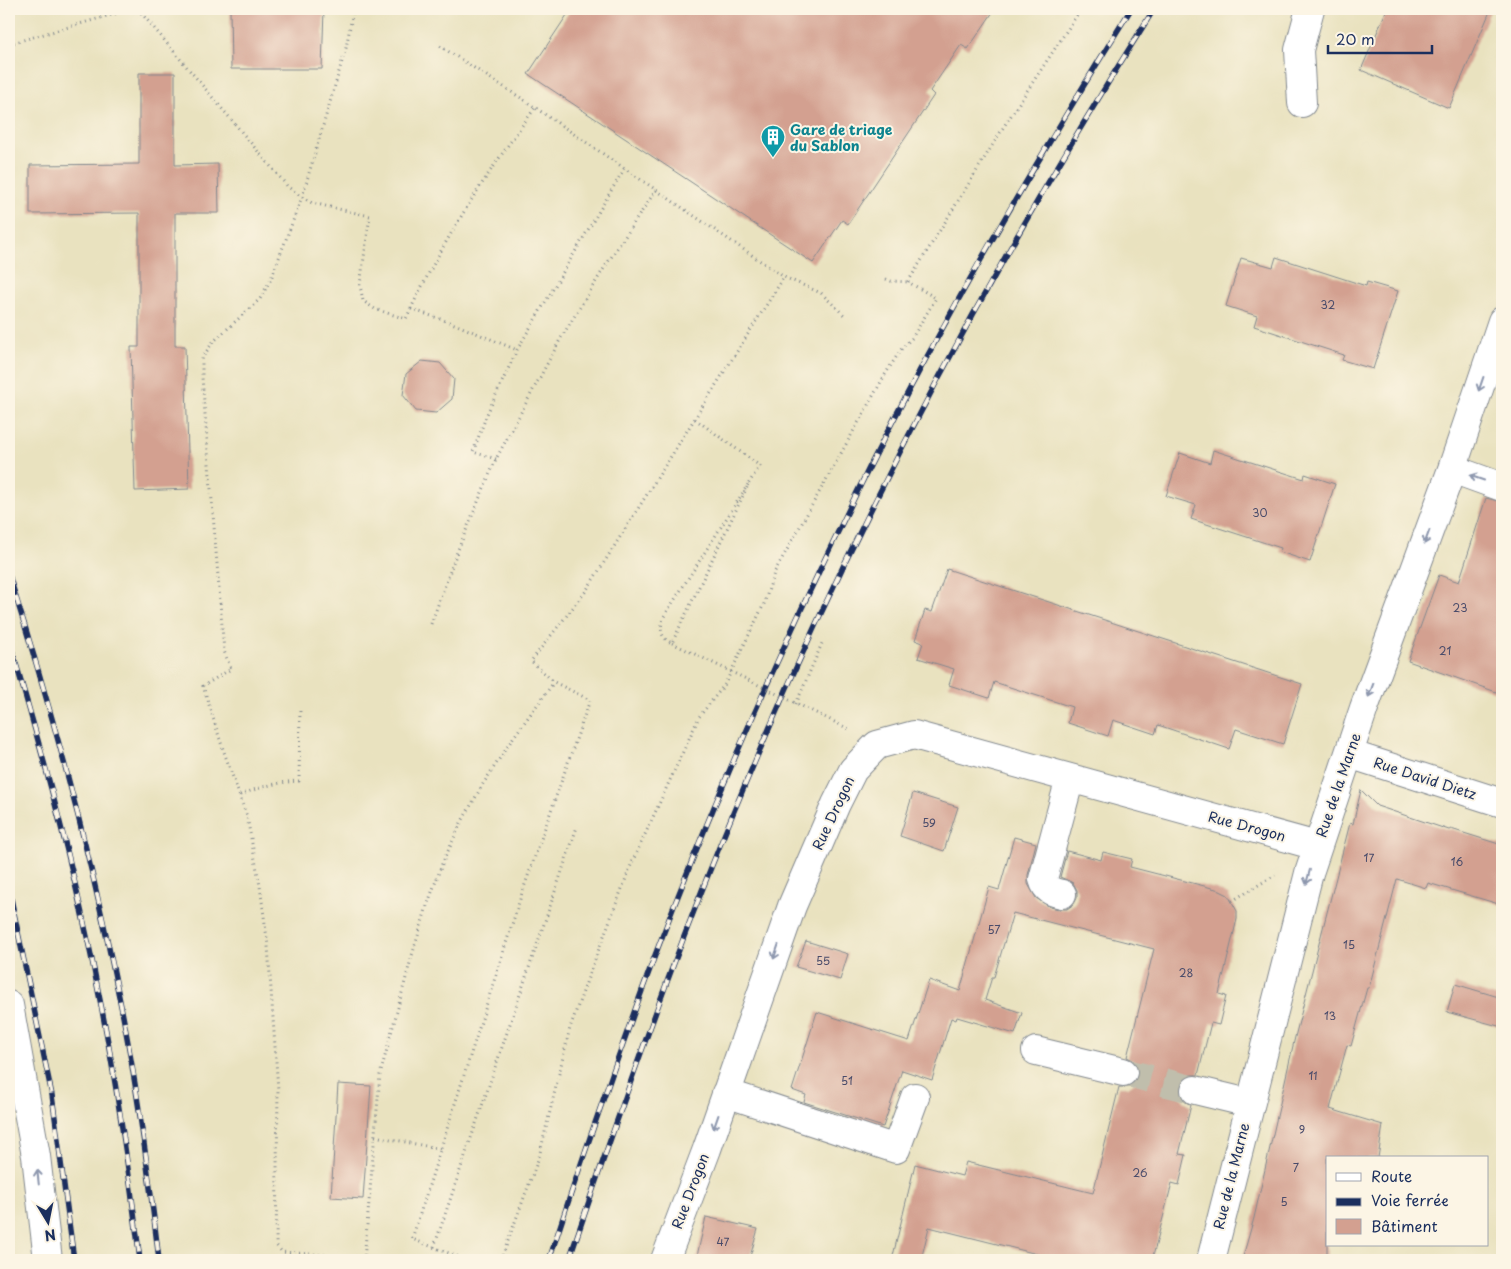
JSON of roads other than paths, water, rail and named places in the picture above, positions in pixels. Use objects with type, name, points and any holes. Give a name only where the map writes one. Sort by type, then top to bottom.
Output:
[{"type":"street","points":[[1302,102],[1299,50],[1310,9]]},
{"type":"street","name":"Rue de la Marne","points":[[1210,1260],[1249,1103],[1317,846],[1452,470],[1502,321]]},
{"type":"street","points":[[1452,470],[1502,487]]},
{"type":"street","name":"Rue Drogon","points":[[665,1259],[792,906],[853,770],[876,745],[914,735],[1317,846]]},
{"type":"street","name":"Rue David Dietz","points":[[1349,754],[1502,803]]},
{"type":"street","points":[[1062,894],[1052,892],[1045,886],[1043,879],[1070,778]]},
{"type":"street","points":[[9,1005],[36,1156],[48,1260]]},
{"type":"street","points":[[1036,1051],[1123,1072]]},
{"type":"street","points":[[1195,1090],[1249,1103]]},
{"type":"street","points":[[726,1093],[896,1149],[915,1097]]},
{"type":"tunnel","points":[[1123,1072],[1195,1090]]},
{"type":"railway","points":[[549,1260],[613,1071],[654,958],[703,833],[783,649],[869,468],[930,351],[1028,178],[1131,9]]},
{"type":"railway","points":[[569,1260],[636,1068],[707,877],[801,656],[893,466],[992,280],[1098,98],[1154,9]]},
{"type":"railway","points":[[9,575],[57,735],[110,951],[138,1101],[159,1260]]},
{"type":"railway","points":[[9,640],[58,816],[90,950],[117,1094],[140,1260]]},
{"type":"railway","points":[[9,889],[52,1095],[74,1260]]},
{"type":"place","name":"Gare de triage du Sablon","points":[[773,158]]}]
